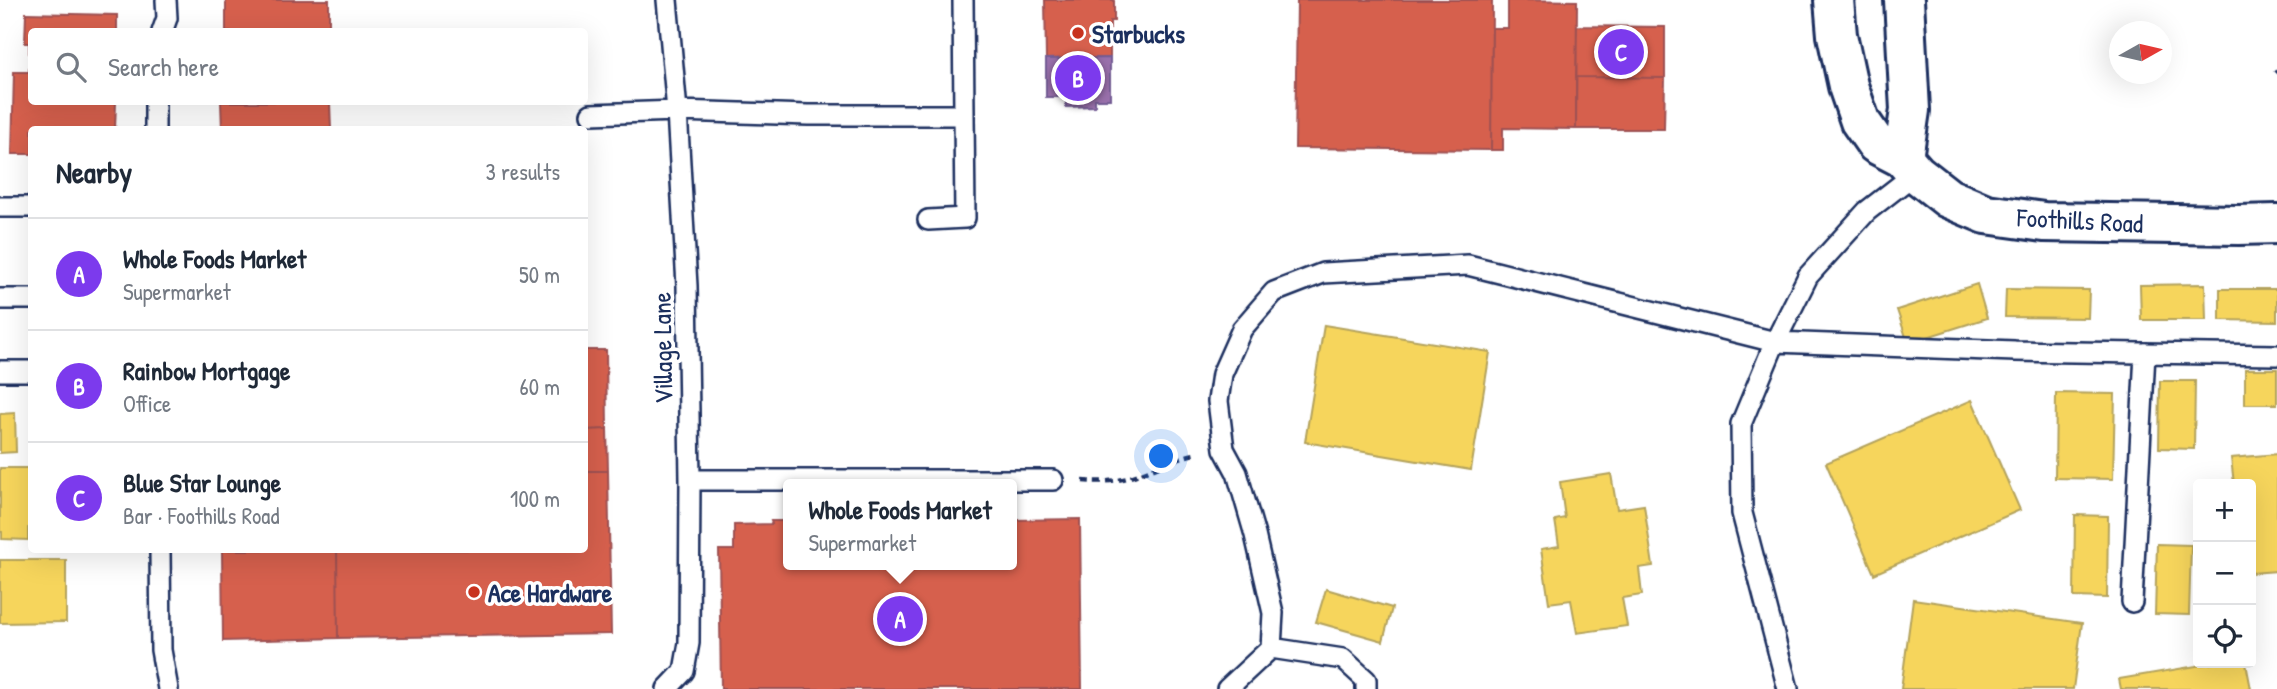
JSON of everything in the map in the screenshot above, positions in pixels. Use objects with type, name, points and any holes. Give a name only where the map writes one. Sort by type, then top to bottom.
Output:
[{"type":"street","name":"Foothills Road","points":[[1834,0],[1837,35],[1848,86],[1860,121],[1875,144],[1909,165],[1948,198],[1986,214],[2044,222],[2277,224]]},
{"type":"street","points":[[1904,0],[1910,110],[1909,165]]},
{"type":"lane","points":[[163,28],[167,18],[166,0]]},
{"type":"lane","name":"Village Lane","points":[[667,0],[677,111],[687,286],[690,480],[690,643],[684,671],[667,689]]},
{"type":"lane","points":[[928,220],[965,218],[962,0]]},
{"type":"lane","points":[[155,105],[155,126]]},
{"type":"lane","points":[[590,114],[677,111],[808,115],[964,115]]},
{"type":"lane","points":[[1787,689],[1742,513],[1741,424],[1775,342],[1808,276],[1909,165]]},
{"type":"lane","points":[[0,207],[28,207]]},
{"type":"lane","points":[[1227,689],[1272,648],[1273,613],[1237,473],[1224,449],[1218,401],[1222,374],[1242,329],[1274,292],[1323,273],[1468,265],[1775,342],[2015,351],[2277,355]]},
{"type":"lane","points":[[0,299],[28,299]]},
{"type":"lane","points":[[2133,602],[2145,353]]},
{"type":"lane","points":[[0,371],[28,371]]},
{"type":"lane","points":[[690,480],[783,480]]},
{"type":"lane","points":[[1017,480],[1053,480]]},
{"type":"lane","points":[[160,553],[161,650],[168,689]]},
{"type":"lane","points":[[1272,648],[1343,659],[1366,680],[1366,689]]},
{"type":"path","points":[[1053,480],[1098,482],[1126,478],[1177,458],[1224,449]]},
{"type":"building: Homes","points":[[1977,284],[1987,318],[1908,343],[1897,310]]},
{"type":"building: Homes","points":[[2205,284],[2206,320],[2141,320],[2140,285]]},
{"type":"building: Homes","points":[[2006,289],[2089,290],[2088,318],[2005,317]]},
{"type":"building: Homes","points":[[2220,289],[2277,289],[2277,321],[2220,320]]},
{"type":"building: Homes","points":[[1324,325],[1490,352],[1471,470],[1305,442]]},
{"type":"building: Homes","points":[[2245,369],[2277,369],[2277,404],[2245,404]]},
{"type":"building: Homes","points":[[2160,381],[2195,381],[2194,449],[2159,448]]},
{"type":"building: Homes","points":[[2056,393],[2115,394],[2113,479],[2055,478]]},
{"type":"building: Homes","points":[[1972,400],[2020,510],[1874,574],[1826,463]]},
{"type":"building: Homes","points":[[15,413],[16,452],[0,453],[0,414]]},
{"type":"building: Homes","points":[[2277,454],[2277,571],[2256,573],[2256,479],[2233,479],[2231,458]]},
{"type":"building: Homes","points":[[0,468],[28,468],[28,540],[2,539]]},
{"type":"building: Homes","points":[[1611,474],[1617,509],[1644,505],[1653,566],[1639,568],[1642,595],[1622,598],[1627,626],[1577,633],[1571,600],[1549,603],[1541,549],[1559,546],[1555,520],[1565,518],[1560,482]]},
{"type":"building: Homes","points":[[2075,515],[2108,516],[2107,598],[2074,597]]},
{"type":"building: Homes","points":[[2157,544],[2191,545],[2189,615],[2155,614]]},
{"type":"building: Homes","points":[[0,560],[66,560],[66,622],[0,623]]},
{"type":"building: Homes","points":[[1326,589],[1392,608],[1383,641],[1316,622]]},
{"type":"building: Homes","points":[[1913,599],[2082,623],[2073,689],[1901,689]]},
{"type":"building: Homes","points":[[2193,667],[2247,668],[2251,689],[2121,689],[2119,679]]},
{"type":"building: Shops","points":[[226,0],[329,0],[329,28],[226,28]]},
{"type":"building: Shops","name":"Starbucks","points":[[1045,0],[1114,0],[1114,21],[1110,21],[1110,58],[1046,59]]},
{"type":"building: Shops","points":[[1297,0],[1492,0],[1491,150],[1295,148]]},
{"type":"building: Shops","points":[[1508,0],[1577,1],[1576,129],[1503,128],[1503,150],[1491,150],[1492,28],[1508,28]]},
{"type":"building: Shops","points":[[26,13],[117,15],[117,28],[28,28],[28,43],[25,43]]},
{"type":"building: Shops","points":[[1577,26],[1665,27],[1665,78],[1576,77]]},
{"type":"building: Shops","points":[[14,72],[28,72],[28,105],[116,105],[115,126],[28,126],[28,154],[12,154]]},
{"type":"building: Shops","points":[[1576,77],[1665,78],[1664,129],[1576,129]]},
{"type":"building: Shops","points":[[221,105],[330,105],[331,126],[222,126]]},
{"type":"building: Shops","points":[[588,350],[606,350],[607,429],[588,430]]},
{"type":"building: Shops","points":[[607,429],[608,471],[588,471],[588,430]]},
{"type":"building: Shops","name":"Ace Hardware","points":[[588,471],[608,471],[611,634],[338,638],[337,553],[588,553]]},
{"type":"building: Shops","points":[[1080,519],[1082,689],[721,689],[719,550],[734,550],[734,525],[783,521],[783,570],[1017,570],[1017,520]]},
{"type":"building: Shops","points":[[222,553],[337,553],[338,638],[223,641]]},
{"type":"building: Offices","points":[[1110,58],[1110,99],[1095,99],[1095,106],[1066,107],[1066,97],[1046,97],[1046,59]]},
{"type":"place","name":"Starbucks","points":[[1078,33]]},
{"type":"place","name":"Blue Star Lounge","points":[[1621,52]]},
{"type":"place","name":"Rainbow Mortgage","points":[[1078,78]]},
{"type":"place","name":"Ace Hardware","points":[[474,592]]},
{"type":"place","name":"Whole Foods Market","points":[[900,619]]}]
